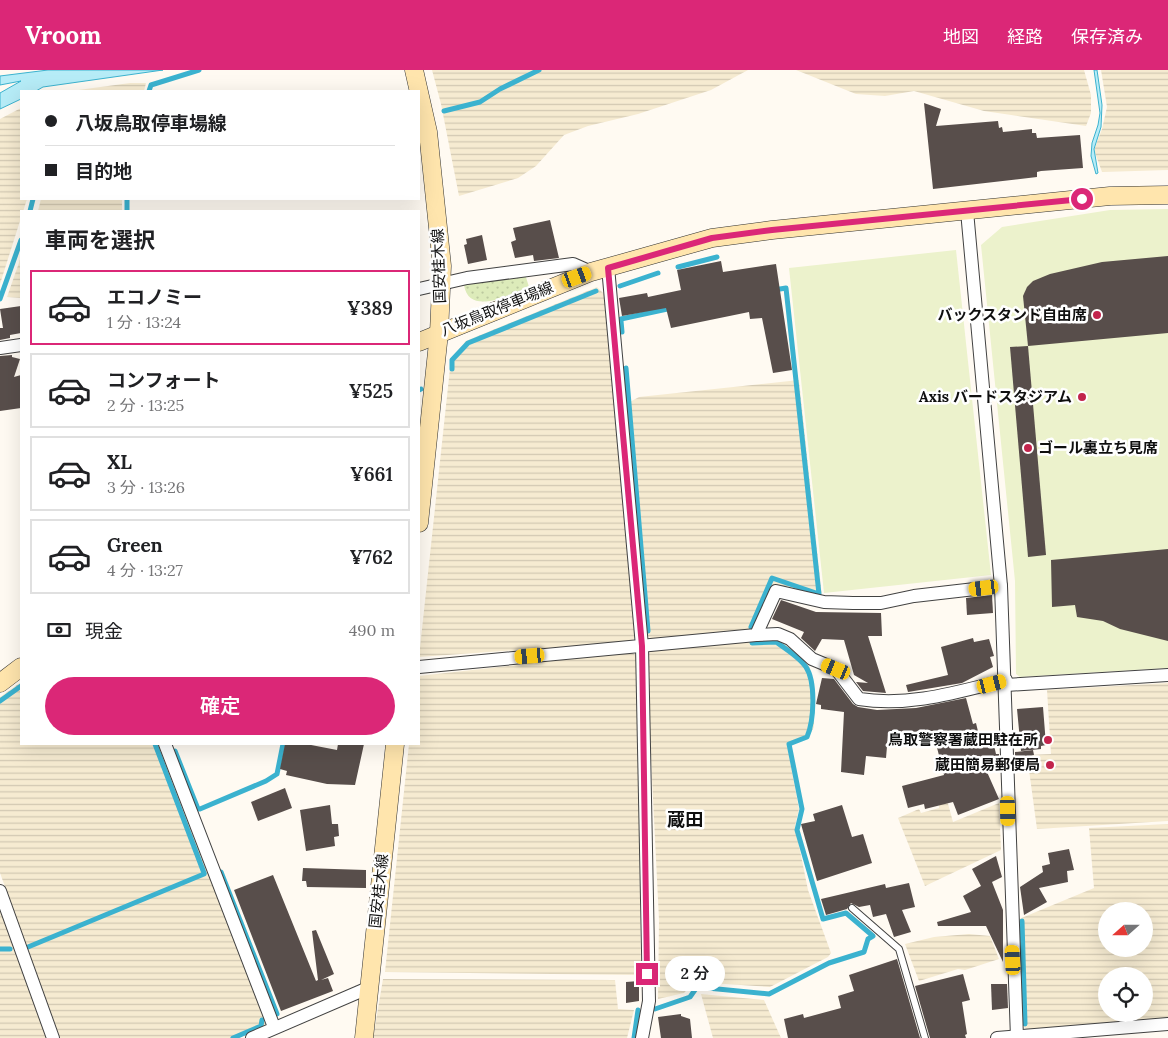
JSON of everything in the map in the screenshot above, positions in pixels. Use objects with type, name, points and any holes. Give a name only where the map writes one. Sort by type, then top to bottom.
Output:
[{"type":"main road","name":"国安桂木線","points":[[414,70],[419,90]]},
{"type":"main road","name":"国安桂木線","points":[[420,97],[428,132],[442,266],[440,333],[420,514]]},
{"type":"main road","name":"八坂鳥取停車場線","points":[[420,342],[591,272],[712,238],[1110,196],[1168,195]]},
{"type":"main road","points":[[0,682],[20,668]]},
{"type":"main road","name":"国安桂木線","points":[[364,1038],[395,745]]},
{"type":"street","points":[[967,210],[1001,586],[1006,683],[1009,866],[1017,1037]]},
{"type":"street","points":[[420,289],[467,278],[573,264],[591,272]]},
{"type":"street","points":[[608,268],[642,646],[648,1001],[642,1038]]},
{"type":"street","points":[[0,348],[20,345]]},
{"type":"street","points":[[756,634],[776,591],[824,602],[853,603],[881,602],[914,596],[1001,586]]},
{"type":"street","points":[[420,667],[756,634],[778,634],[790,640],[812,659],[836,669],[859,699],[878,702],[921,700],[1006,683],[1168,675]]},
{"type":"street","points":[[165,745],[274,1027]]},
{"type":"street","points":[[0,891],[53,1038]]},
{"type":"street","points":[[252,1038],[368,988]]},
{"type":"street","points":[[997,1038],[1168,1024]]},
{"type":"lane","points":[[852,908],[900,949],[925,1038]]},
{"type":"shaded area","points":[[432,70],[748,70],[711,90],[638,114],[588,126],[564,135],[536,166],[518,178],[459,196],[441,104]]},
{"type":"shaded area","points":[[796,70],[1084,70],[1091,95],[1091,113],[1086,126],[984,111],[914,91],[885,96],[856,94]]},
{"type":"shaded area","points":[[1101,70],[1168,70],[1168,170],[1102,172],[1094,150],[1102,129],[1107,107]]},
{"type":"shaded area","points":[[130,83],[146,83],[144,90],[78,90]]},
{"type":"shaded area","points":[[20,109],[20,200],[27,200],[24,210],[20,210],[20,221],[0,284],[0,119]]},
{"type":"shaded area","points":[[41,200],[122,200],[122,210],[38,210]]},
{"type":"shaded area","points":[[20,260],[20,298],[7,297]]},
{"type":"shaded area","points":[[597,287],[604,294],[636,637],[630,642],[420,657],[451,359],[466,341]]},
{"type":"shaded area","points":[[799,380],[822,597],[774,584],[753,630],[653,639],[645,635],[626,404],[639,397]]},
{"type":"shaded area","points":[[777,638],[790,644],[810,668],[814,688],[814,727],[808,738],[787,744],[799,809],[795,826],[808,890],[831,953],[828,957],[770,987],[694,982],[684,993],[658,999],[659,920],[646,656],[652,650]]},
{"type":"shaded area","points":[[631,652],[637,656],[641,975],[385,972],[409,745],[420,745],[420,676]]},
{"type":"shaded area","points":[[20,683],[20,745],[159,745],[265,1015],[265,1026],[239,1038],[60,1038],[0,873],[0,697]]},
{"type":"shaded area","points":[[1168,683],[1168,821],[1037,829],[1027,755],[1051,754],[1047,690]]},
{"type":"shaded area","points":[[947,800],[953,822],[999,803],[1001,850],[925,886],[898,818],[919,809],[921,813],[939,808],[939,803]]},
{"type":"shaded area","points":[[1168,824],[1168,1019],[1153,1020],[1153,967],[1098,967],[1098,1022],[1130,1022],[1027,1030],[1023,1026],[1019,919],[1094,888],[1089,828]]},
{"type":"shaded area","points":[[0,901],[50,1038],[0,1038]]},
{"type":"shaded area","points":[[969,934],[990,936],[999,959],[965,970],[958,969],[919,981],[905,944],[934,937]]},
{"type":"shaded area","points":[[383,979],[615,980],[618,1009],[634,1010],[627,1038],[373,1038]]},
{"type":"shaded area","points":[[701,994],[764,1000],[781,1038],[713,1038]]},
{"type":"green space","name":"Axis バードスタジアム","points":[[1168,209],[1168,668],[1020,677],[1016,674],[1015,581],[981,245],[1002,227],[1110,210]]},
{"type":"green space","points":[[956,250],[991,575],[824,593],[789,268]]},
{"type":"green space","points":[[525,274],[529,287],[492,301],[482,302],[474,300],[467,295],[464,285]]},
{"type":"water","points":[[48,70],[163,70],[43,87],[38,90],[20,90],[20,99],[0,109],[0,93],[21,81],[0,85],[0,76]]},
{"type":"water","points":[[1094,70],[1097,70],[1102,105],[1101,127],[1094,149],[1098,173],[1096,174],[1091,156],[1092,143],[1100,113]]},
{"type":"building","points":[[924,103],[941,109],[936,126],[998,121],[999,128],[1002,127],[1003,132],[1032,129],[1032,133],[1036,133],[1037,138],[1080,135],[1083,168],[1041,171],[1037,172],[1037,177],[933,189]]},
{"type":"building","points":[[550,220],[559,258],[534,261],[533,255],[515,258],[511,242],[516,240],[513,228]]},
{"type":"building","points":[[482,235],[487,260],[468,264],[464,245],[467,244],[466,239]]},
{"type":"building","name":"バックスタンド自由席","points":[[1168,256],[1168,333],[1028,346],[1023,296],[1027,287],[1033,281],[1050,274],[1102,262]]},
{"type":"building","points":[[721,261],[723,272],[776,264],[792,370],[773,373],[762,318],[750,319],[749,312],[671,328],[666,308],[622,316],[619,298],[647,293],[648,297],[681,290],[677,270]]},
{"type":"building","points":[[20,306],[20,333],[10,335],[10,338],[0,340],[0,328],[3,328],[0,309]]},
{"type":"building","name":"ゴール裏立ち見席","points":[[1028,346],[1046,555],[1028,557],[1010,347]]},
{"type":"building","points":[[12,355],[12,357],[20,359],[14,377],[20,375],[20,408],[0,411],[0,356]]},
{"type":"building","points":[[1168,549],[1168,641],[1120,629],[1103,621],[1077,617],[1075,605],[1052,607],[1051,560]]},
{"type":"building","points":[[992,595],[993,613],[967,615],[966,598]]},
{"type":"building","points":[[781,600],[816,612],[881,613],[882,636],[868,636],[886,693],[863,691],[856,682],[868,683],[854,675],[844,640],[822,639],[815,651],[801,638],[804,632],[772,619]]},
{"type":"building","points":[[973,638],[974,642],[989,639],[994,656],[990,657],[993,667],[962,683],[908,692],[906,685],[948,675],[941,647]]},
{"type":"building","points":[[822,678],[834,679],[853,704],[858,707],[877,710],[916,708],[966,698],[973,724],[976,723],[981,744],[993,741],[996,754],[999,754],[999,767],[987,772],[999,799],[958,815],[953,802],[925,809],[924,804],[908,808],[902,786],[944,775],[933,732],[888,735],[886,758],[866,756],[864,775],[841,772],[844,712],[821,709],[821,705],[816,704]]},
{"type":"building","points":[[1043,707],[1046,745],[1041,746],[1041,749],[1021,751],[1017,709]]},
{"type":"building","points":[[285,745],[311,745],[337,750],[338,745],[364,745],[355,785],[327,784],[286,775],[287,771],[280,769]]},
{"type":"building","points":[[1033,750],[1034,755],[1015,762],[1015,752]]},
{"type":"building","points":[[285,788],[292,808],[258,821],[251,802]]},
{"type":"building","points":[[330,805],[332,824],[338,824],[339,836],[334,837],[335,846],[306,851],[300,810]]},
{"type":"building","points":[[842,805],[852,837],[863,834],[872,863],[817,881],[801,824],[815,821],[813,814]]},
{"type":"building","points":[[1069,849],[1074,870],[1067,871],[1068,882],[1039,888],[1047,902],[1024,915],[1020,887],[1043,872],[1042,866],[1050,864],[1048,853]]},
{"type":"building","points":[[996,856],[1002,877],[992,882],[1003,910],[1003,962],[986,926],[938,926],[937,922],[971,912],[963,896],[981,886],[972,869]]},
{"type":"building","points":[[303,868],[366,870],[366,888],[307,887],[306,881],[302,881]]},
{"type":"building","points":[[273,875],[316,981],[318,980],[312,931],[316,930],[334,974],[321,980],[328,978],[333,991],[281,1011],[234,890]]},
{"type":"building","points":[[909,883],[915,907],[902,910],[911,932],[894,937],[886,914],[873,917],[870,905],[859,907],[851,903],[847,909],[826,915],[821,899],[885,884],[886,888]]},
{"type":"building","points":[[897,959],[920,1038],[788,1038],[784,1019],[803,1014],[804,1018],[841,1008],[838,996],[854,991],[849,975]]},
{"type":"building","points":[[963,974],[970,1000],[962,1002],[966,1038],[930,1038],[915,986]]},
{"type":"building","points":[[639,981],[639,1001],[626,1003],[626,982]]},
{"type":"building","points":[[991,984],[1007,984],[1008,1008],[992,1010]]},
{"type":"building","points":[[681,1014],[681,1016],[690,1019],[692,1038],[661,1038],[658,1017]]},
{"type":"waterway","points":[[149,90],[151,85],[199,70]]},
{"type":"waterway","points":[[444,111],[480,102],[500,89],[539,70]]},
{"type":"waterway","points":[[30,210],[33,200]]},
{"type":"waterway","points":[[127,200],[127,210]]},
{"type":"waterway","points":[[0,299],[20,243]]},
{"type":"waterway","points":[[678,267],[717,257]]},
{"type":"waterway","points":[[620,286],[658,273]]},
{"type":"waterway","points":[[751,627],[772,578],[819,594],[786,288],[774,290]]},
{"type":"waterway","points":[[452,369],[452,360],[468,343],[596,291]]},
{"type":"waterway","points":[[621,319],[672,308]]},
{"type":"waterway","points":[[621,321],[622,332]]},
{"type":"waterway","points":[[626,368],[648,631]]},
{"type":"waterway","points":[[655,1009],[690,997],[697,987],[769,994],[829,963],[864,952],[868,939],[873,936],[846,913],[823,919],[797,830],[802,809],[789,744],[807,737],[813,702],[809,674],[800,660],[776,642],[752,643]]},
{"type":"waterway","points":[[0,701],[20,687]]},
{"type":"waterway","points":[[155,745],[204,873]]},
{"type":"waterway","points":[[200,809],[266,781],[277,774],[283,745]]},
{"type":"waterway","points":[[175,751],[198,809]]},
{"type":"waterway","points":[[221,872],[277,1014]]},
{"type":"waterway","points":[[28,947],[204,874]]},
{"type":"waterway","points":[[1022,921],[1025,1024]]},
{"type":"waterway","points":[[0,949],[10,949]]},
{"type":"waterway","points":[[634,1038],[638,1010]]},
{"type":"waterway","points":[[233,1038],[261,1026],[262,1020]]},
{"type":"place","name":"バックスタンド自由席","points":[[1097,315]]},
{"type":"place","name":"Axis バードスタジアム","points":[[1082,397]]},
{"type":"place","name":"ゴール裏立ち見席","points":[[1028,448]]},
{"type":"place","name":"鳥取警察署蔵田駐在所","points":[[1048,740]]},
{"type":"place","name":"蔵田簡易郵便局","points":[[1050,765]]},
{"type":"district","name":"蔵田","points":[[685,820]]},
{"type":"route","points":[[647,974],[642,646],[608,268],[712,238],[772,230],[1082,199]]}]
